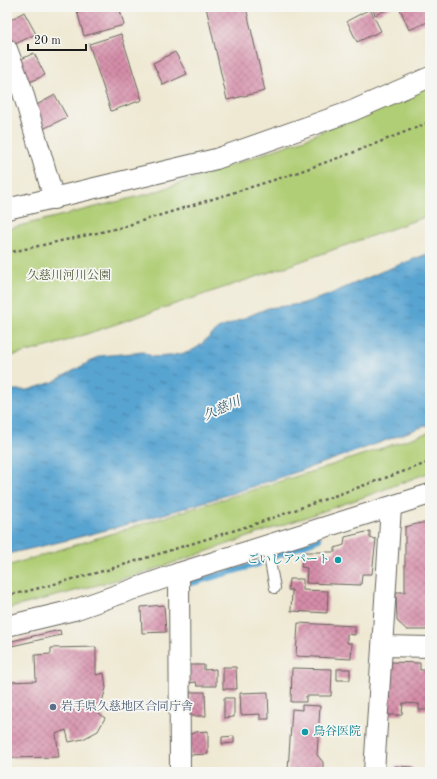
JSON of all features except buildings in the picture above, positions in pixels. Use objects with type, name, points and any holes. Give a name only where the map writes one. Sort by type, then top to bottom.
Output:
[{"type":"street","points":[[7,49],[22,89],[54,199]]},
{"type":"street","points":[[7,209],[54,199],[216,159],[352,111],[430,77]]},
{"type":"street","points":[[7,626],[74,610],[179,573],[430,494]]},
{"type":"street","points":[[374,772],[391,507]]},
{"type":"street","points":[[179,573],[180,772]]},
{"type":"street","points":[[382,646],[430,647]]},
{"type":"lane","points":[[267,546],[275,588]]},
{"type":"path","points":[[7,253],[119,228],[290,175],[352,153],[430,122]]},
{"type":"path","points":[[7,595],[24,592],[107,570],[258,523],[430,462]]},
{"type":"green space","name":"久慈川河川公園","points":[[430,82],[430,215],[285,267],[51,346],[7,357],[7,229],[152,193],[305,139]]},
{"type":"green space","points":[[430,432],[430,472],[364,497],[150,571],[7,609],[7,566],[320,469]]},
{"type":"water","name":"久慈川","points":[[430,253],[430,424],[326,462],[221,497],[114,528],[7,554],[7,390],[28,390],[53,382],[100,356],[143,352],[153,357],[170,356],[189,352],[198,347],[218,329],[268,308],[301,304],[326,296],[383,271]]},
{"type":"waterway","points":[[277,556],[319,539]]},
{"type":"waterway","points":[[192,583],[258,564],[263,561]]},
{"type":"place","name":"ごいしアパート","points":[[338,560]]},
{"type":"place","name":"岩手県久慈地区合同庁舎","points":[[53,707]]},
{"type":"place","name":"鳥谷医院","points":[[305,732]]}]
